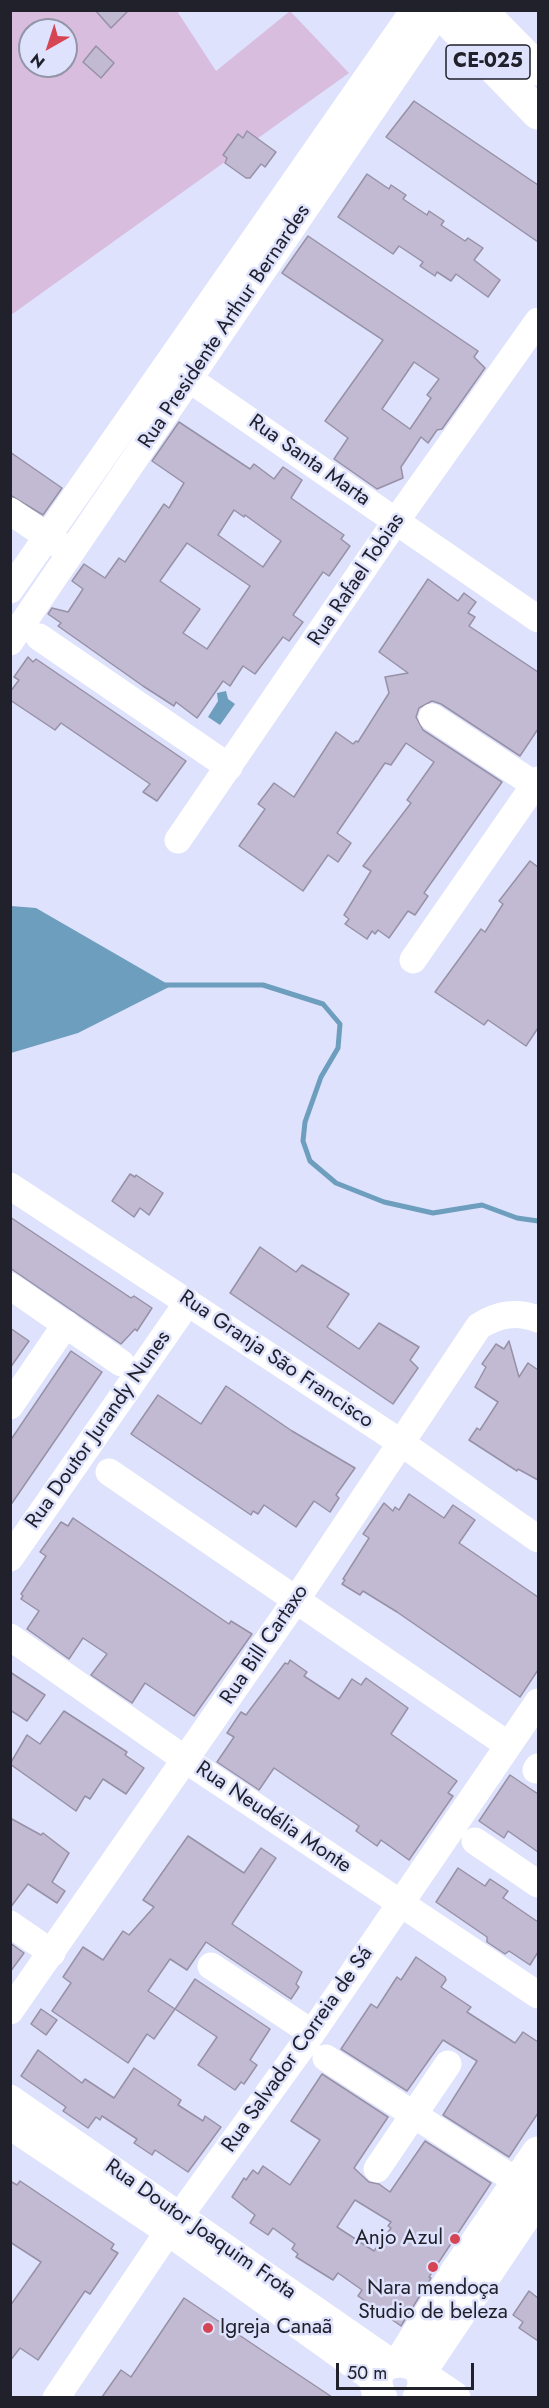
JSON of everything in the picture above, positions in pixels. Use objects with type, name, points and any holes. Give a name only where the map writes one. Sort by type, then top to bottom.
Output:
[{"type":"main road","name":"CE-025","points":[[480,10],[538,69]]},
{"type":"main road","name":"CE-025","points":[[430,11],[538,113]]},
{"type":"main road","points":[[396,2382],[456,2273],[528,2189],[538,2153]]},
{"type":"main road","name":"Rua Doutor Joaquim Frota","points":[[396,2382],[453,2397]]},
{"type":"street","name":"Rua Presidente Arthur Bernardes","points":[[10,642],[71,553],[180,372],[430,11]]},
{"type":"street","name":"Rua Rafael Tobias","points":[[178,840],[396,522],[538,321]]},
{"type":"street","name":"Rua Presidente Arthur Bernardes","points":[[10,590],[48,537],[180,372]]},
{"type":"street","name":"Rua Santa Marta","points":[[180,372],[538,619]]},
{"type":"street","points":[[10,511],[71,553]]},
{"type":"street","points":[[39,637],[229,767]]},
{"type":"street","points":[[413,960],[537,783],[432,717]]},
{"type":"street","name":"Rua Granja São Francisco","points":[[10,1186],[400,1442],[538,1539]]},
{"type":"street","points":[[10,1286],[121,1363]]},
{"type":"street","name":"Rua Doutor Jurandy Nunes","points":[[10,1558],[188,1302]]},
{"type":"street","name":"Rua Bill Cartaxo","points":[[10,2011],[296,1600],[479,1326],[493,1318],[511,1313],[538,1319]]},
{"type":"street","points":[[10,1406],[66,1324]]},
{"type":"street","points":[[109,1472],[508,1745]]},
{"type":"street","name":"Rua Neudélia Monte","points":[[10,1637],[186,1760],[538,1995]]},
{"type":"street","name":"Rua Salvador Correia de Sá","points":[[56,2397],[174,2225],[312,2033],[538,1702]]},
{"type":"street","points":[[475,1841],[538,1884]]},
{"type":"street","points":[[10,1924],[52,1953]]},
{"type":"street","points":[[211,1966],[312,2033]]},
{"type":"street","points":[[326,2058],[528,2189]]},
{"type":"street","points":[[377,2169],[448,2064]]},
{"type":"street","name":"Rua Doutor Joaquim Frota","points":[[10,2098],[174,2225],[396,2382]]},
{"type":"street","name":"Rua Doutor Joaquim Frota","points":[[10,2126],[174,2225]]},
{"type":"shaded area","points":[[11,11],[177,11],[216,71],[290,11],[349,73],[11,315]]},
{"type":"water","points":[[226,691],[228,699],[235,704],[220,725],[208,717],[218,701],[217,693]]},
{"type":"water","points":[[11,906],[36,908],[171,986],[78,1033],[11,1053]]},
{"type":"building","points":[[95,10],[129,10],[111,28]]},
{"type":"building","points":[[96,46],[114,63],[101,78],[83,62]]},
{"type":"building","points":[[414,101],[538,185],[538,242],[386,137]]},
{"type":"building","points":[[247,131],[276,152],[265,167],[261,164],[250,178],[246,178],[225,163],[227,158],[223,155],[238,134],[243,138]]},
{"type":"building","points":[[367,174],[389,189],[391,185],[406,195],[403,199],[427,215],[429,211],[444,221],[441,225],[465,241],[468,238],[483,248],[474,260],[500,280],[488,297],[456,274],[451,281],[437,272],[435,276],[420,266],[423,262],[399,246],[393,254],[338,217]]},
{"type":"building","points":[[308,236],[478,351],[474,357],[485,368],[442,429],[437,430],[428,443],[421,437],[401,467],[403,478],[377,489],[334,459],[348,438],[325,421],[383,340],[282,273]],"holes":[[[414,362],[439,379],[427,395],[431,398],[410,429],[382,409]]]},
{"type":"building","points":[[179,422],[250,469],[254,464],[274,479],[283,467],[302,480],[291,498],[344,535],[341,539],[350,546],[329,576],[323,572],[293,615],[303,622],[289,641],[283,637],[255,674],[243,666],[230,686],[223,681],[197,718],[176,702],[174,706],[143,686],[58,626],[61,623],[48,614],[52,608],[68,612],[83,589],[72,581],[84,564],[105,578],[119,558],[125,562],[164,504],[169,508],[184,483],[152,461]],"holes":[[[234,510],[244,517],[245,515],[281,541],[263,567],[218,535]],[[187,543],[250,586],[207,649],[183,633],[200,609],[160,581]]]},
{"type":"building","points":[[10,452],[62,488],[43,515],[10,495]]},
{"type":"building","points":[[428,579],[458,601],[464,593],[476,602],[468,613],[475,617],[469,626],[538,672],[538,729],[520,756],[441,704],[432,701],[419,708],[416,717],[423,730],[502,782],[424,893],[428,896],[415,915],[408,911],[389,938],[378,930],[375,934],[372,931],[367,939],[345,924],[349,919],[344,915],[371,871],[363,866],[411,803],[407,800],[434,762],[406,743],[391,765],[385,763],[337,833],[351,843],[338,862],[328,855],[303,891],[239,846],[265,809],[258,804],[274,783],[294,797],[336,732],[353,744],[358,742],[389,693],[385,677],[408,673],[379,652]]},
{"type":"building","points":[[28,657],[33,662],[36,659],[186,761],[157,801],[143,792],[150,784],[61,723],[55,730],[10,700],[10,692],[19,680],[14,677]]},
{"type":"building","points":[[530,861],[538,867],[538,1028],[526,1046],[488,1020],[484,1025],[435,992],[481,929],[485,932],[503,904],[499,901]]},
{"type":"building","points":[[130,1174],[135,1177],[136,1175],[163,1193],[149,1215],[140,1208],[134,1217],[112,1201]]},
{"type":"building","points":[[10,1217],[131,1298],[134,1296],[152,1308],[137,1331],[135,1329],[121,1344],[10,1268]]},
{"type":"building","points":[[260,1247],[296,1272],[302,1265],[349,1294],[327,1327],[359,1349],[379,1323],[419,1347],[410,1360],[418,1368],[393,1404],[230,1293]]},
{"type":"building","points":[[10,1328],[29,1341],[10,1368]]},
{"type":"building","points":[[509,1341],[519,1377],[528,1363],[538,1370],[538,1480],[518,1469],[517,1471],[469,1440],[477,1428],[480,1430],[498,1402],[475,1387],[486,1367],[482,1364],[496,1344],[504,1349]]},
{"type":"building","points":[[71,1351],[102,1372],[10,1506],[10,1441]]},
{"type":"building","points":[[226,1386],[292,1431],[355,1468],[336,1495],[339,1498],[330,1512],[314,1501],[296,1527],[264,1505],[258,1514],[253,1511],[251,1515],[131,1434],[158,1395],[201,1424]]},
{"type":"building","points":[[409,1494],[444,1518],[453,1505],[475,1520],[459,1543],[538,1597],[538,1670],[520,1697],[397,1612],[363,1591],[360,1595],[342,1584],[369,1538],[363,1534],[384,1503],[393,1511],[395,1507],[399,1510]]},
{"type":"building","points":[[73,1518],[229,1624],[231,1621],[252,1634],[194,1716],[145,1683],[132,1703],[91,1675],[107,1654],[83,1638],[69,1659],[27,1629],[39,1611],[21,1599],[23,1596],[21,1594],[46,1556],[40,1552],[61,1522],[68,1526]]},
{"type":"building","points":[[290,1660],[307,1672],[304,1676],[339,1699],[352,1679],[361,1685],[366,1678],[408,1708],[391,1734],[457,1781],[448,1793],[453,1796],[409,1860],[381,1840],[377,1846],[356,1831],[359,1826],[274,1768],[259,1790],[217,1762],[234,1737],[227,1733],[241,1712],[246,1715],[285,1663],[288,1664]]},
{"type":"building","points":[[10,1672],[45,1695],[27,1721],[10,1710]]},
{"type":"building","points":[[64,1711],[127,1752],[125,1755],[144,1768],[126,1794],[103,1779],[90,1799],[85,1796],[76,1811],[10,1764],[27,1735],[40,1744]]},
{"type":"building","points":[[510,1775],[538,1794],[538,1852],[508,1831],[504,1838],[479,1821]]},
{"type":"building","points":[[10,1818],[41,1835],[43,1833],[69,1853],[52,1882],[65,1891],[57,1903],[28,1884],[10,1908]]},
{"type":"building","points":[[188,1836],[244,1873],[261,1848],[276,1858],[232,1924],[302,1972],[296,1984],[299,1987],[291,1999],[206,1942],[187,1970],[170,1959],[148,1991],[175,2009],[154,2039],[147,2034],[128,2063],[52,2011],[71,1983],[63,1977],[83,1947],[103,1960],[123,1931],[129,1935],[154,1907],[143,1900]]},
{"type":"building","points":[[458,1868],[485,1886],[490,1879],[508,1891],[503,1898],[538,1922],[538,1952],[530,1965],[509,1951],[505,1954],[487,1942],[487,1937],[436,1902]]},
{"type":"building","points":[[10,1943],[24,1953],[10,1972]]},
{"type":"building","points":[[416,1957],[445,1977],[446,1980],[441,1987],[471,2007],[467,2012],[515,2043],[523,2032],[538,2042],[538,2113],[509,2157],[443,2115],[477,2061],[443,2040],[407,2091],[341,2049],[371,2004],[377,2008],[397,1977],[401,1980]]},
{"type":"building","points":[[195,1979],[270,2029],[250,2060],[257,2065],[244,2084],[241,2082],[235,2090],[198,2065],[217,2037],[175,2009]]},
{"type":"building","points":[[41,2009],[57,2020],[46,2035],[31,2024]]},
{"type":"building","points":[[38,2050],[82,2083],[85,2079],[114,2098],[134,2068],[181,2100],[178,2105],[203,2121],[205,2116],[221,2127],[188,2172],[155,2150],[152,2155],[134,2143],[137,2139],[102,2116],[100,2120],[96,2117],[88,2128],[63,2111],[66,2107],[21,2076]]},
{"type":"building","points":[[322,2074],[388,2117],[354,2168],[369,2182],[379,2184],[390,2192],[425,2141],[491,2183],[429,2277],[431,2278],[401,2326],[358,2296],[362,2290],[338,2273],[333,2280],[296,2257],[298,2254],[292,2249],[295,2244],[273,2228],[268,2235],[250,2223],[255,2215],[232,2197],[244,2178],[246,2180],[253,2170],[258,2174],[263,2166],[290,2185],[320,2140],[291,2121]],"holes":[[[355,2200],[391,2222],[388,2226],[391,2228],[374,2251],[337,2227]]]},
{"type":"building","points":[[10,2181],[17,2185],[20,2181],[114,2244],[111,2249],[118,2253],[90,2294],[85,2291],[38,2360],[20,2348],[10,2361],[10,2306],[41,2262],[10,2242]]},
{"type":"building","points":[[529,2291],[538,2298],[538,2341],[519,2328],[523,2322],[513,2315]]},
{"type":"building","points":[[184,2298],[332,2397],[102,2397],[121,2370],[131,2377]]},
{"type":"waterway","points":[[165,985],[263,985],[323,1004],[340,1024],[338,1048],[321,1077],[305,1122],[303,1141],[310,1161],[336,1183],[384,1202],[433,1213],[482,1205],[517,1218],[538,1221]]},
{"type":"place","name":"Anjo Azul","points":[[455,2239]]},
{"type":"place","name":"Nara mendoça Studio de beleza","points":[[433,2267]]},
{"type":"place","name":"Igreja Canaã","points":[[208,2328]]}]
